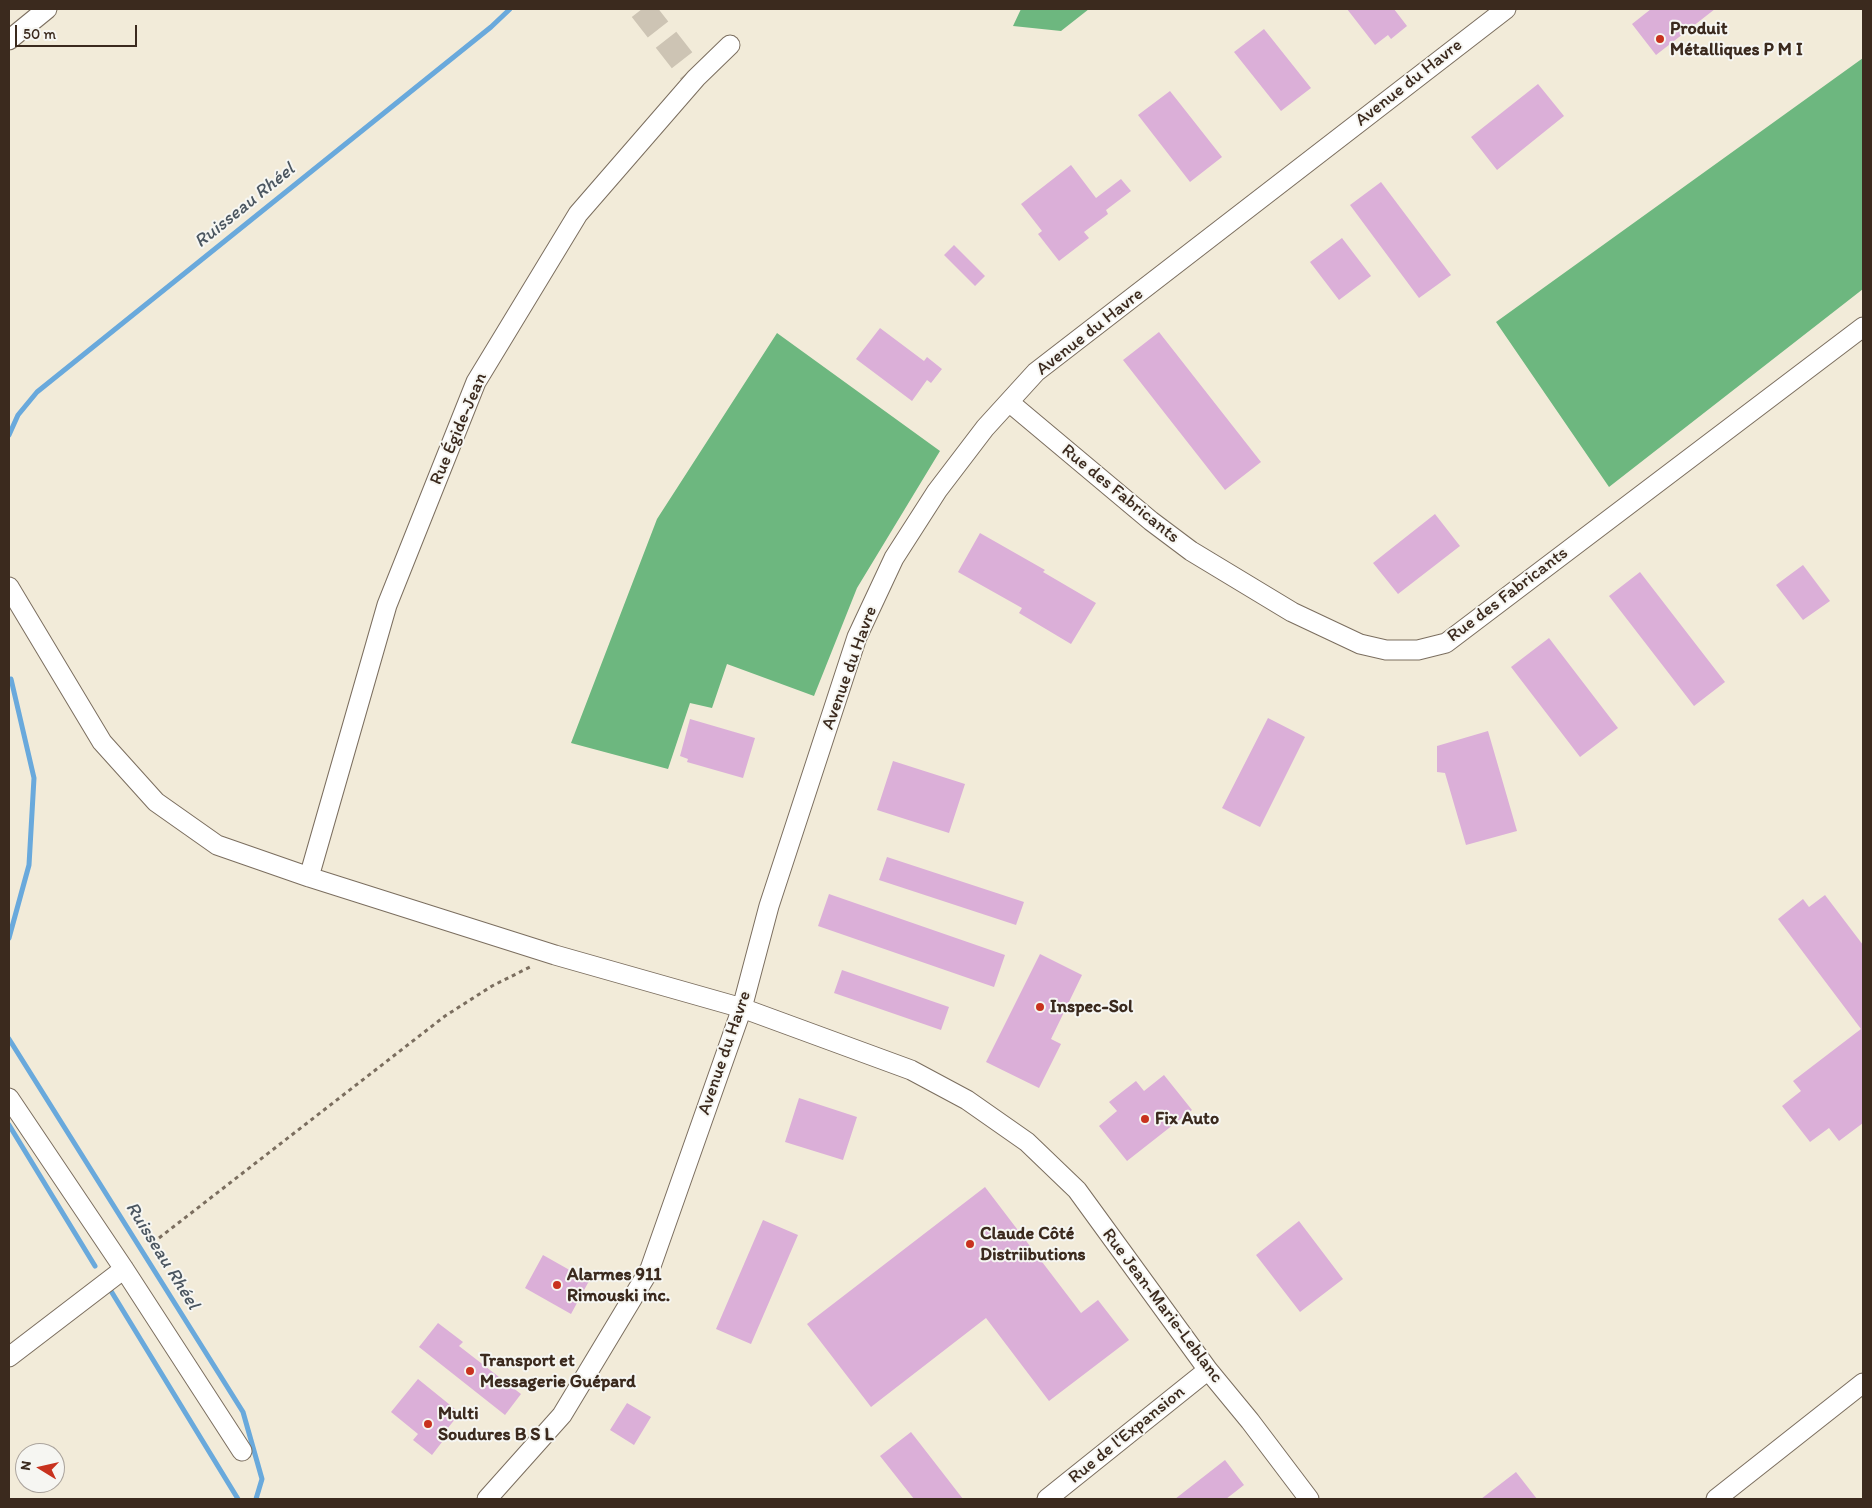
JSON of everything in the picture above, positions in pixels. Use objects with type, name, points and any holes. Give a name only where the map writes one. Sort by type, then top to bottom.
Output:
[{"type":"street","points":[[9,40],[48,9]]},
{"type":"street","name":"Avenue du Havre","points":[[487,1499],[562,1416],[650,1270],[742,1008],[769,906],[857,636],[894,558],[937,491],[985,428],[1036,372],[1506,9]]},
{"type":"street","name":"Rue Égide-Jean","points":[[309,877],[387,606],[476,382],[578,214],[696,78],[730,45]]},
{"type":"street","name":"Rue des Fabricants","points":[[1009,402],[1151,522],[1191,551],[1292,612],[1360,644],[1386,650],[1418,650],[1446,642],[1863,328]]},
{"type":"street","points":[[9,587],[102,742],[156,802],[217,845],[309,877]]},
{"type":"street","name":"Rue Jean-Marie-Leblanc","points":[[309,877],[556,955],[742,1008],[911,1070],[967,1100],[1027,1142],[1077,1190],[1208,1370],[1250,1420],[1309,1499]]},
{"type":"street","points":[[9,1098],[124,1269],[242,1451]]},
{"type":"street","points":[[9,1357],[124,1269]]},
{"type":"street","name":"Rue de l'Expansion","points":[[1047,1499],[1208,1370]]},
{"type":"street","points":[[1716,1499],[1863,1383]]},
{"type":"path","points":[[160,1238],[445,1016],[492,986],[556,955]]},
{"type":"green space","points":[[1021,9],[1089,9],[1061,31],[1013,26]]},
{"type":"green space","points":[[1863,58],[1863,289],[1609,487],[1496,322]]},
{"type":"green space","points":[[777,333],[940,451],[857,588],[814,696],[727,664],[712,708],[690,703],[668,769],[571,743],[657,519]]},
{"type":"building","points":[[1347,9],[1394,9],[1407,26],[1391,39],[1388,35],[1375,45]]},
{"type":"building","name":"Produit Métalliques P M I","points":[[1651,9],[1715,9],[1656,55],[1632,24]]},
{"type":"building","points":[[1264,29],[1311,88],[1281,111],[1234,52]]},
{"type":"building","points":[[1538,84],[1564,116],[1497,170],[1471,137]]},
{"type":"building","points":[[1170,91],[1222,157],[1190,182],[1138,115]]},
{"type":"building","points":[[1071,165],[1096,198],[1121,179],[1131,191],[1106,210],[1108,214],[1084,232],[1089,238],[1059,261],[1038,234],[1042,231],[1021,204]]},
{"type":"building","points":[[1381,182],[1451,275],[1419,298],[1350,205]]},
{"type":"building","points":[[1342,238],[1371,276],[1339,300],[1310,262]]},
{"type":"building","points":[[954,245],[985,276],[975,286],[944,255]]},
{"type":"building","points":[[880,328],[924,361],[927,357],[942,369],[931,383],[927,380],[912,401],[856,359]]},
{"type":"building","points":[[1159,332],[1261,462],[1225,490],[1123,360]]},
{"type":"building","points":[[1435,514],[1460,546],[1398,594],[1373,563]]},
{"type":"building","points":[[980,533],[1045,570],[1043,572],[1096,603],[1071,644],[1019,613],[1022,608],[958,572]]},
{"type":"building","points":[[1803,565],[1830,601],[1803,620],[1776,585]]},
{"type":"building","points":[[1640,572],[1725,682],[1694,706],[1609,596]]},
{"type":"building","points":[[1549,638],[1618,728],[1580,757],[1511,667]]},
{"type":"building","points":[[1268,718],[1305,737],[1260,827],[1222,808]]},
{"type":"building","points":[[690,719],[755,738],[743,778],[687,762],[688,759],[680,756]]},
{"type":"building","points":[[1488,731],[1517,831],[1466,845],[1445,773],[1437,772],[1437,746]]},
{"type":"building","points":[[893,761],[965,784],[949,833],[877,810]]},
{"type":"building","points":[[887,857],[1024,902],[1016,925],[879,880]]},
{"type":"building","points":[[829,894],[1005,955],[994,987],[818,926]]},
{"type":"building","points":[[1825,895],[1863,945],[1863,1123],[1839,1141],[1829,1128],[1810,1142],[1782,1106],[1801,1091],[1793,1081],[1861,1029],[1778,919],[1803,899],[1809,907]]},
{"type":"building","name":"Inspec-Sol","points":[[1040,954],[1082,975],[1051,1039],[1061,1044],[1039,1088],[986,1062]]},
{"type":"building","points":[[842,970],[949,1007],[941,1030],[834,993]]},
{"type":"building","name":"Fix Auto","points":[[1164,1075],[1192,1110],[1127,1161],[1099,1126],[1117,1111],[1109,1102],[1136,1081],[1144,1091]]},
{"type":"building","points":[[799,1098],[857,1117],[843,1160],[785,1142]]},
{"type":"building","name":"Claude Côté Distriibutions","points":[[985,1187],[1081,1313],[1098,1300],[1129,1340],[1049,1401],[986,1318],[871,1407],[807,1324]]},
{"type":"building","points":[[763,1220],[798,1235],[751,1344],[716,1329]]},
{"type":"building","points":[[1299,1221],[1343,1279],[1300,1312],[1256,1255]]},
{"type":"building","name":"Alarmes 911 Rimouski inc.","points":[[543,1255],[589,1281],[571,1314],[525,1288]]},
{"type":"building","name":"Transport et Messagerie Guépard","points":[[438,1323],[463,1342],[459,1346],[521,1394],[505,1415],[419,1347]]},
{"type":"building","name":"Multi Soudures B S L","points":[[418,1379],[460,1413],[439,1439],[442,1442],[432,1455],[413,1440],[418,1434],[391,1412]]},
{"type":"building","points":[[627,1403],[651,1417],[634,1445],[610,1430]]},
{"type":"building","points":[[911,1432],[963,1499],[914,1499],[880,1456]]},
{"type":"building","points":[[1225,1460],[1244,1485],[1226,1499],[1175,1499]]},
{"type":"building","points":[[1516,1472],[1537,1499],[1481,1499]]},
{"type":"waterway","name":"Ruisseau Rhéel","points":[[9,435],[18,415],[37,392],[491,27],[510,9]]},
{"type":"waterway","name":"Ruisseau Rhéel","points":[[9,938],[29,865],[34,778],[11,679]]},
{"type":"waterway","name":"Ruisseau Rhéel","points":[[9,1039],[243,1412],[262,1479],[256,1499]]},
{"type":"waterway","points":[[9,1125],[95,1266]]},
{"type":"waterway","points":[[111,1291],[238,1499]]},
{"type":"tunnel","points":[[642,9],[696,78]]},
{"type":"place","name":"Produit Métalliques P M I","points":[[1660,39]]},
{"type":"place","name":"Inspec-Sol","points":[[1040,1007]]},
{"type":"place","name":"Fix Auto","points":[[1145,1119]]},
{"type":"place","name":"Claude Côté Distriibutions","points":[[970,1244]]},
{"type":"place","name":"Alarmes 911 Rimouski inc.","points":[[557,1285]]},
{"type":"place","name":"Transport et Messagerie Guépard","points":[[470,1371]]},
{"type":"place","name":"Multi Soudures B S L","points":[[428,1424]]}]
